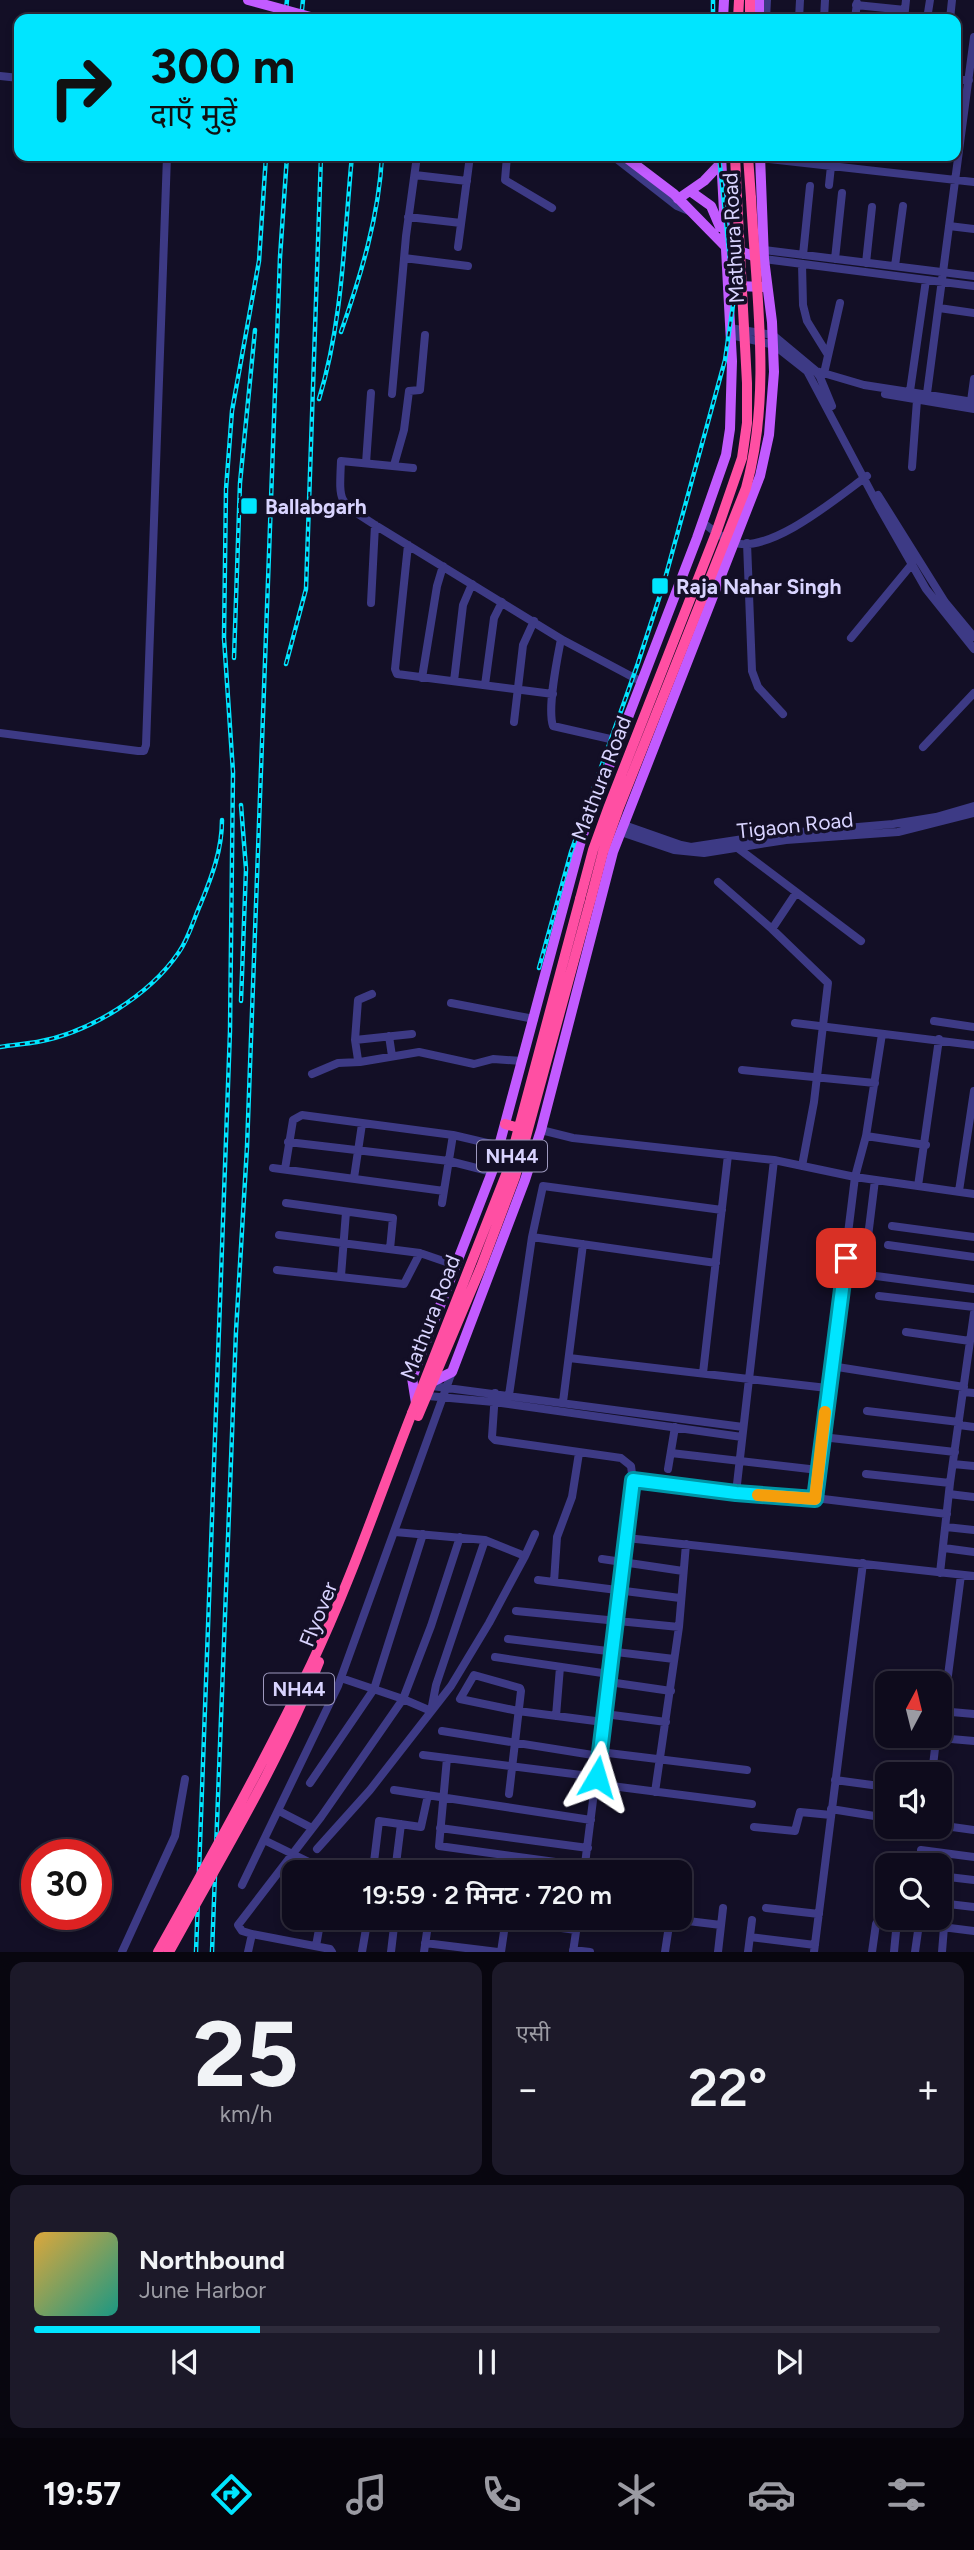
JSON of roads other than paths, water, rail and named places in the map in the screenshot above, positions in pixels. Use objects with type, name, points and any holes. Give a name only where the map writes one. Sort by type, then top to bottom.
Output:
[{"type":"highway","name":"Mathura Road","points":[[586,899],[593,850],[716,533],[742,457],[747,423],[747,383],[735,161]]},
{"type":"highway","name":"Mathura Road","points":[[416,1411],[523,1130],[586,899],[618,810],[746,488],[759,424],[760,372],[751,198],[755,161]]},
{"type":"highway","points":[[505,1124],[523,1130],[541,1130]]},
{"type":"highway","name":"Mathura Road","points":[[432,1388],[513,1196],[523,1130]]},
{"type":"highway","name":"Flyover","points":[[158,1951],[267,1755],[312,1662],[416,1411],[432,1388]]},
{"type":"highway","name":"Flyover","points":[[169,1951],[304,1699],[416,1411]]},
{"type":"main road","points":[[248,0],[300,14]]},
{"type":"main road","points":[[630,161],[676,197],[732,250],[764,255]]},
{"type":"main road","points":[[676,197],[690,191],[720,161]]},
{"type":"main road","points":[[416,1411],[412,1378],[492,1172],[582,837],[722,470],[730,429],[732,361],[722,241],[721,161]]},
{"type":"main road","points":[[432,1388],[452,1372],[513,1196],[525,1180],[541,1130],[607,876],[623,828],[760,476],[769,435],[774,340],[757,161]]},
{"type":"main road","points":[[690,191],[711,206],[722,241]]},
{"type":"main road","points":[[723,215],[742,220],[762,215]]},
{"type":"main road","points":[[728,289],[737,286],[768,288]]},
{"type":"street","points":[[857,3],[900,14]]},
{"type":"street","points":[[961,125],[974,37]]},
{"type":"street","points":[[961,80],[968,80]]},
{"type":"street","points":[[0,733],[138,751],[144,751],[146,745],[166,161]]},
{"type":"street","points":[[416,161],[408,217],[392,392],[420,390],[425,335]]},
{"type":"street","points":[[458,247],[469,161]]},
{"type":"street","points":[[506,161],[503,174],[505,180],[552,208]]},
{"type":"street","points":[[619,161],[677,206],[692,212]]},
{"type":"street","points":[[794,161],[974,182]]},
{"type":"street","points":[[918,397],[939,307],[957,161]]},
{"type":"street","points":[[829,185],[831,166]]},
{"type":"street","points":[[415,174],[467,181]]},
{"type":"street","points":[[810,186],[802,259],[803,305],[807,321],[828,355]]},
{"type":"street","points":[[835,259],[842,193]]},
{"type":"street","points":[[866,263],[872,206]]},
{"type":"street","points":[[895,266],[903,206]]},
{"type":"street","points":[[408,217],[461,223]]},
{"type":"street","points":[[949,226],[974,229]]},
{"type":"street","points":[[764,255],[926,280],[974,276]]},
{"type":"street","points":[[404,258],[468,266]]},
{"type":"street","points":[[802,259],[835,259],[895,266],[974,286]]},
{"type":"street","points":[[912,467],[926,280]]},
{"type":"street","points":[[816,373],[828,355],[840,303]]},
{"type":"street","points":[[939,307],[974,313]]},
{"type":"street","points":[[730,331],[774,340],[816,373],[864,390],[973,404],[974,379]]},
{"type":"street","points":[[816,373],[912,564],[940,608],[974,649]]},
{"type":"street","points":[[394,465],[405,425],[409,391]]},
{"type":"street","points":[[366,463],[371,393]]},
{"type":"street","points":[[413,468],[341,461],[340,498],[347,507],[375,525],[561,639],[642,682]]},
{"type":"street","points":[[703,523],[735,543],[775,538],[866,477]]},
{"type":"street","points":[[866,477],[945,602],[974,637]]},
{"type":"street","points":[[371,603],[375,525]]},
{"type":"street","points":[[747,543],[750,662],[758,687],[782,714]]},
{"type":"street","points":[[408,545],[395,669],[398,675],[553,694]]},
{"type":"street","points":[[851,638],[912,564]]},
{"type":"street","points":[[422,678],[437,586],[443,566]]},
{"type":"street","points":[[454,681],[463,605],[472,584]]},
{"type":"street","points":[[485,685],[494,618],[502,602]]},
{"type":"street","points":[[514,722],[523,645],[534,621]]},
{"type":"street","points":[[561,639],[553,694],[553,726],[619,741]]},
{"type":"street","points":[[923,747],[974,693]]},
{"type":"street","name":"Tigaon Road","points":[[623,828],[689,847],[776,834],[872,831],[974,806]]},
{"type":"street","name":"Tigaon Road","points":[[623,828],[681,852],[704,853],[786,840],[922,827],[974,813]]},
{"type":"street","points":[[739,849],[861,941]]},
{"type":"street","points":[[718,881],[826,979],[828,987],[817,1076],[802,1166]]},
{"type":"street","points":[[772,929],[796,892]]},
{"type":"street","points":[[358,1060],[355,1040],[358,1000],[372,994]]},
{"type":"street","points":[[451,1003],[534,1019]]},
{"type":"street","points":[[934,1021],[974,1027]]},
{"type":"street","points":[[795,1023],[974,1045]]},
{"type":"street","points":[[355,1040],[412,1034]]},
{"type":"street","points":[[815,1498],[855,1177],[866,1136],[882,1034]]},
{"type":"street","points":[[389,1036],[392,1056]]},
{"type":"street","points":[[918,1186],[926,1145],[939,1039]]},
{"type":"street","points":[[312,1074],[338,1063],[419,1052],[474,1064],[493,1059],[522,1061]]},
{"type":"street","points":[[742,1070],[875,1083]]},
{"type":"street","points":[[959,1191],[974,1091]]},
{"type":"street","points":[[285,1169],[293,1120],[299,1115],[453,1135],[500,1146]]},
{"type":"street","points":[[354,1178],[362,1124]]},
{"type":"street","points":[[541,1130],[573,1138],[774,1160],[855,1177],[974,1194]]},
{"type":"street","points":[[442,1203],[453,1135]]},
{"type":"street","points":[[866,1136],[926,1145]]},
{"type":"street","points":[[288,1142],[449,1161],[492,1172]]},
{"type":"street","points":[[703,1373],[728,1155]]},
{"type":"street","points":[[736,1493],[774,1160]]},
{"type":"street","points":[[274,1168],[444,1191]]},
{"type":"street","points":[[525,1180],[542,1186],[722,1210]]},
{"type":"street","points":[[864,1269],[875,1180]]},
{"type":"street","points":[[509,1395],[542,1186]]},
{"type":"street","points":[[286,1203],[393,1218],[390,1249]]},
{"type":"street","points":[[341,1276],[346,1212]]},
{"type":"street","points":[[892,1226],[974,1237]]},
{"type":"street","points":[[279,1235],[420,1253],[455,1265]]},
{"type":"street","points":[[533,1237],[716,1263]]},
{"type":"street","points":[[563,1402],[583,1244]]},
{"type":"street","points":[[888,1245],[974,1257]]},
{"type":"street","points":[[277,1270],[404,1284],[420,1253]]},
{"type":"street","points":[[876,1276],[974,1289]]},
{"type":"street","points":[[879,1296],[974,1307]]},
{"type":"street","points":[[940,1573],[950,1483],[971,1357],[974,1313]]},
{"type":"street","points":[[906,1332],[970,1341]]},
{"type":"street","points":[[569,1358],[827,1388]]},
{"type":"street","points":[[831,1366],[974,1393]]},
{"type":"street","points":[[242,1885],[341,1678],[452,1372]]},
{"type":"street","points":[[432,1388],[742,1437]]},
{"type":"street","points":[[495,1397],[509,1395],[743,1427]]},
{"type":"street","points":[[495,1397],[492,1437],[495,1440],[621,1458],[631,1466],[633,1480],[627,1538],[586,1860]]},
{"type":"street","points":[[867,1411],[974,1427]]},
{"type":"street","points":[[668,1469],[675,1427]]},
{"type":"street","points":[[822,1437],[955,1452]]},
{"type":"street","points":[[554,1582],[557,1537],[572,1497],[579,1453]]},
{"type":"street","points":[[671,1453],[818,1470]]},
{"type":"street","points":[[953,1464],[974,1466]]},
{"type":"street","points":[[866,1474],[950,1483]]},
{"type":"street","points":[[633,1480],[947,1514]]},
{"type":"street","points":[[949,1494],[974,1497]]},
{"type":"street","points":[[946,1527],[974,1530]]},
{"type":"street","points":[[395,1532],[485,1541],[525,1556]]},
{"type":"street","points":[[310,1783],[374,1689],[423,1534]]},
{"type":"street","points":[[317,1849],[370,1790],[462,1667],[535,1534]]},
{"type":"street","points":[[332,1951],[252,1934],[240,1929],[238,1925],[312,1828],[403,1699],[431,1626],[460,1537]]},
{"type":"street","points":[[627,1538],[974,1576]]},
{"type":"street","points":[[431,1711],[436,1685],[485,1541]]},
{"type":"street","points":[[655,1793],[679,1627],[686,1544]]},
{"type":"street","points":[[944,1548],[974,1552]]},
{"type":"street","points":[[602,1559],[683,1571]]},
{"type":"street","points":[[750,1937],[814,1948],[863,1563]]},
{"type":"street","points":[[949,1671],[961,1575]]},
{"type":"street","points":[[538,1580],[680,1598]]},
{"type":"street","points":[[516,1611],[679,1627]]},
{"type":"street","points":[[508,1639],[674,1660]]},
{"type":"street","points":[[495,1657],[560,1667],[671,1691]]},
{"type":"street","points":[[556,1716],[560,1667]]},
{"type":"street","points":[[509,1794],[513,1741],[518,1712],[521,1690],[518,1686],[474,1675],[460,1699],[518,1712],[666,1723]]},
{"type":"street","points":[[341,1678],[431,1711]]},
{"type":"street","points":[[952,1712],[974,1714]]},
{"type":"street","points":[[442,1731],[599,1754],[747,1770]]},
{"type":"street","points":[[933,1762],[936,1740],[940,1738],[974,1741]]},
{"type":"street","points":[[424,1755],[512,1766],[655,1793],[752,1804]]},
{"type":"street","points":[[447,1758],[438,1843],[441,1847],[531,1860]]},
{"type":"street","points":[[122,1951],[175,1836],[186,1779]]},
{"type":"street","points":[[835,1780],[875,1785]]},
{"type":"street","points":[[394,1790],[591,1820]]},
{"type":"street","points":[[374,1860],[379,1821],[422,1826],[428,1795]]},
{"type":"street","points":[[279,1811],[312,1828]]},
{"type":"street","points":[[754,1827],[795,1831],[800,1812],[875,1817]]},
{"type":"street","points":[[395,1860],[401,1824]]},
{"type":"street","points":[[952,1827],[974,1830]]},
{"type":"street","points":[[440,1828],[588,1848]]},
{"type":"street","points":[[264,1840],[305,1860]]},
{"type":"street","points":[[921,1850],[974,1857]]},
{"type":"street","points":[[952,1877],[974,1880]]},
{"type":"street","points":[[952,1904],[974,1907]]},
{"type":"street","points":[[718,1951],[723,1908]]},
{"type":"street","points":[[766,1908],[818,1914]]},
{"type":"street","points":[[748,1951],[752,1920]]},
{"type":"street","points":[[692,1922],[721,1925]]},
{"type":"street","points":[[952,1928],[974,1931]]},
{"type":"street","points":[[311,1947],[317,1930]]},
{"type":"street","points":[[362,1951],[366,1930]]},
{"type":"street","points":[[391,1951],[394,1930]]},
{"type":"street","points":[[424,1947],[499,1951],[503,1930]]},
{"type":"street","points":[[576,1930],[573,1950],[590,1951]]},
{"type":"street","points":[[666,1951],[669,1930]]},
{"type":"street","points":[[872,1951],[875,1930]]},
{"type":"street","points":[[894,1951],[896,1930]]},
{"type":"street","points":[[915,1951],[918,1930]]},
{"type":"street","points":[[942,1951],[944,1930]]},
{"type":"street","points":[[248,1951],[252,1934]]},
{"type":"street","points":[[284,1951],[286,1941]]},
{"type":"railway","points":[[286,14],[287,0]]},
{"type":"railway","points":[[302,14],[303,0]]},
{"type":"railway","points":[[713,0],[713,14]]},
{"type":"railway","points":[[196,1952],[230,1031],[233,772],[224,638],[226,489],[232,411],[259,261],[266,161]]},
{"type":"railway","points":[[212,1952],[236,1331],[247,1147],[280,257],[287,161]]},
{"type":"railway","points":[[286,664],[306,589],[321,161]]},
{"type":"railway","points":[[319,399],[338,309],[352,161]]},
{"type":"railway","points":[[341,332],[368,245],[382,161]]},
{"type":"railway","points":[[539,968],[571,852],[663,586],[725,360],[734,298],[720,161]]},
{"type":"railway","points":[[234,658],[240,483],[255,330]]},
{"type":"railway","points":[[241,805],[246,869],[241,1001]]},
{"type":"railway","points":[[0,1047],[57,1037],[97,1021],[135,997],[167,968],[186,941],[209,883],[218,852],[222,820]]},
{"type":"place","name":"Ballabgarh","points":[[249,506]]},
{"type":"place","name":"Raja Nahar Singh","points":[[660,586]]}]
